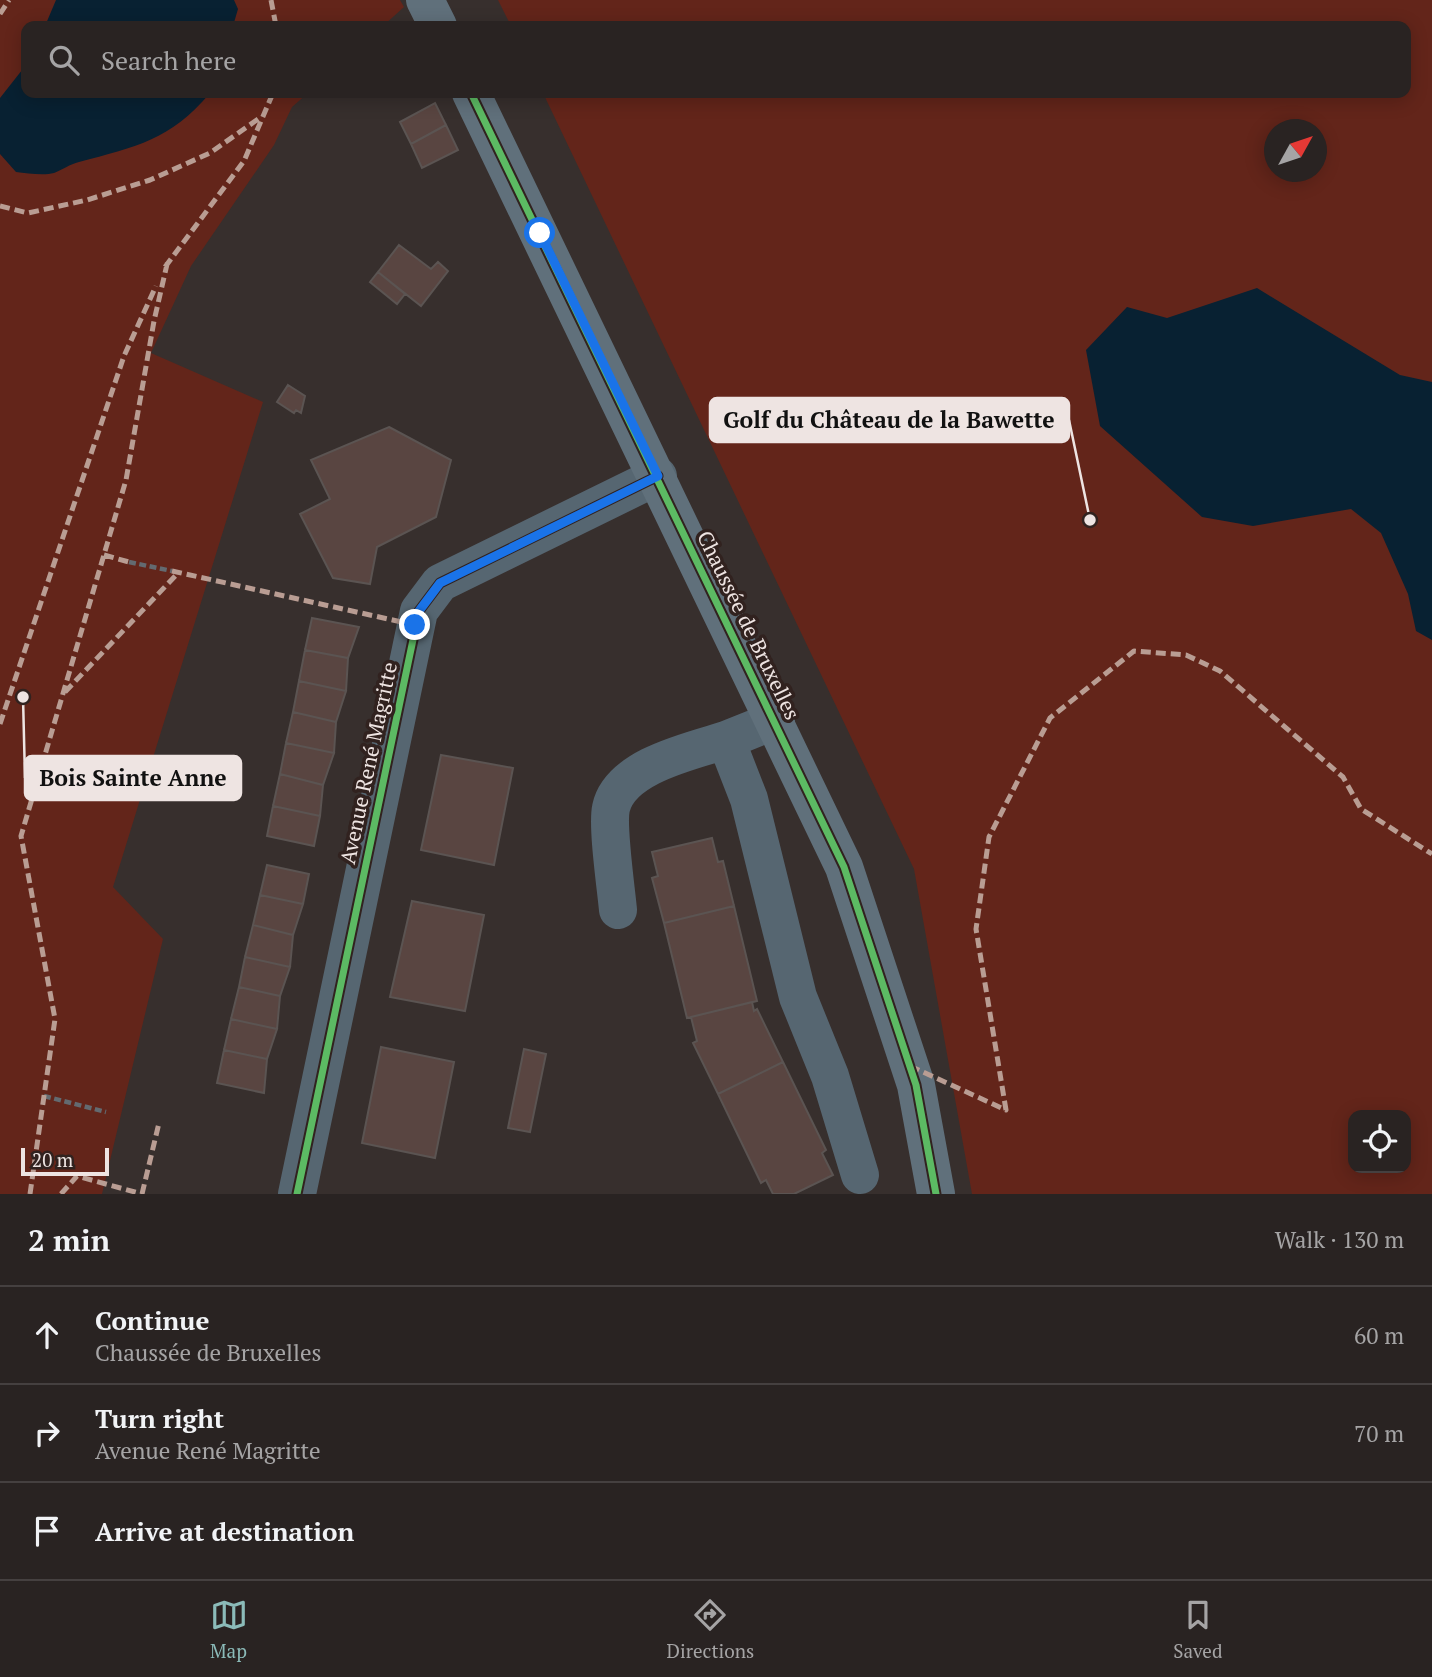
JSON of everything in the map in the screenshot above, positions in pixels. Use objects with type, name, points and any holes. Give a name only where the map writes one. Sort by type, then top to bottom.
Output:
[{"type":"main road","points":[[425,0],[436,21]]},
{"type":"main road","name":"Chaussée de Bruxelles","points":[[473,98],[845,867],[916,1085],[936,1194]]},
{"type":"street","name":"Avenue René Magritte","points":[[296,1194],[419,611],[440,583],[658,476]]},
{"type":"street","points":[[618,910],[611,808],[626,780],[671,758],[776,720]]},
{"type":"street","points":[[726,740],[749,799],[792,978],[830,1076],[860,1175]]},
{"type":"path","points":[[129,562],[172,571]]},
{"type":"path","points":[[44,1096],[106,1112]]},
{"type":"shaded area","points":[[0,0],[400,0],[404,7],[389,21],[21,21],[21,98],[302,98],[292,107],[274,145],[191,266],[151,353],[263,402],[113,887],[163,939],[102,1194],[0,1194]]},
{"type":"shaded area","points":[[498,0],[1432,0],[1432,1194],[972,1194],[914,869],[545,98],[1411,98],[1411,21],[508,21]]},
{"type":"water","points":[[56,0],[234,0],[238,9],[234,21],[47,21]]},
{"type":"water","points":[[21,71],[21,98],[205,98],[181,122],[151,140],[76,163],[54,173],[40,174],[16,172],[0,154],[0,98]]},
{"type":"water","points":[[1257,288],[1400,375],[1432,382],[1432,640],[1416,631],[1408,594],[1381,533],[1351,509],[1253,526],[1202,517],[1100,426],[1086,350],[1127,307],[1167,318]]},
{"type":"building","points":[[435,103],[446,125],[411,144],[400,122]]},
{"type":"building","points":[[446,125],[458,150],[422,168],[411,144]]},
{"type":"building","points":[[399,245],[431,269],[438,262],[448,271],[421,306],[378,272]]},
{"type":"building","points":[[378,272],[405,294],[397,304],[370,282]]},
{"type":"building","points":[[288,385],[305,396],[301,413],[296,410],[294,413],[277,402]]},
{"type":"building","points":[[389,427],[451,460],[436,517],[377,547],[370,584],[333,578],[300,514],[330,499],[311,460]]},
{"type":"building","points":[[312,618],[359,627],[348,658],[305,650]]},
{"type":"building","points":[[305,650],[348,658],[346,691],[299,681]]},
{"type":"building","points":[[299,681],[346,691],[336,722],[293,712]]},
{"type":"building","points":[[293,712],[336,722],[334,753],[286,743]]},
{"type":"building","points":[[286,743],[334,753],[323,785],[280,774]]},
{"type":"building","points":[[441,755],[513,768],[494,865],[421,850]]},
{"type":"building","points":[[280,774],[323,785],[320,816],[273,806]]},
{"type":"building","points":[[273,806],[320,816],[314,846],[267,836]]},
{"type":"building","points":[[712,838],[718,862],[723,861],[734,906],[664,923],[652,878],[658,876],[652,852]]},
{"type":"building","points":[[267,865],[309,874],[303,904],[260,895]]},
{"type":"building","points":[[260,895],[303,904],[293,935],[253,925]]},
{"type":"building","points":[[412,901],[484,915],[465,1011],[390,997]]},
{"type":"building","points":[[734,906],[757,1001],[687,1018],[664,923]]},
{"type":"building","points":[[253,925],[293,935],[290,967],[245,957]]},
{"type":"building","points":[[245,957],[290,967],[280,996],[239,987]]},
{"type":"building","points":[[239,987],[280,996],[277,1029],[231,1019]]},
{"type":"building","points":[[752,1002],[754,1011],[757,1009],[783,1062],[718,1094],[693,1043],[697,1041],[691,1017]]},
{"type":"building","points":[[231,1019],[277,1029],[267,1059],[224,1050]]},
{"type":"building","points":[[381,1047],[454,1062],[435,1158],[362,1143]]},
{"type":"building","points":[[524,1049],[546,1054],[530,1132],[508,1128]]},
{"type":"building","points":[[224,1050],[267,1059],[264,1093],[217,1083]]},
{"type":"building","points":[[783,1062],[826,1150],[822,1153],[833,1175],[794,1194],[773,1194],[766,1180],[761,1183],[718,1094]]},
{"type":"marked path","points":[[0,14],[9,0]]},
{"type":"marked path","points":[[271,0],[275,21]]},
{"type":"marked path","points":[[165,267],[244,161],[271,98]]},
{"type":"marked path","points":[[0,206],[28,213],[87,200],[150,180],[210,153],[261,117]]},
{"type":"marked path","points":[[30,1194],[55,1019],[21,836],[126,480],[154,321],[168,260]]},
{"type":"marked path","points":[[0,724],[124,356],[156,286]]},
{"type":"marked path","points":[[104,555],[129,562]]},
{"type":"marked path","points":[[172,571],[415,625]]},
{"type":"marked path","points":[[65,692],[178,573]]},
{"type":"marked path","points":[[910,1066],[1006,1110],[976,929],[989,837],[1050,718],[1134,651],[1186,655],[1220,671],[1343,777],[1361,809],[1432,854]]},
{"type":"marked path","points":[[142,1194],[159,1123]]},
{"type":"marked path","points":[[61,1194],[77,1176],[142,1194]]},
{"type":"cycle path","points":[[473,98],[844,867],[916,1085],[936,1194]]},
{"type":"cycle path","points":[[297,1194],[419,611],[440,583],[658,476]]},
{"type":"place","name":"Golf du Château de la Bawette","points":[[1090,520]]},
{"type":"place","name":"Bois Sainte Anne","points":[[23,697]]},
{"type":"route","points":[[415,625],[419,611],[440,583],[658,476],[540,233]]}]
